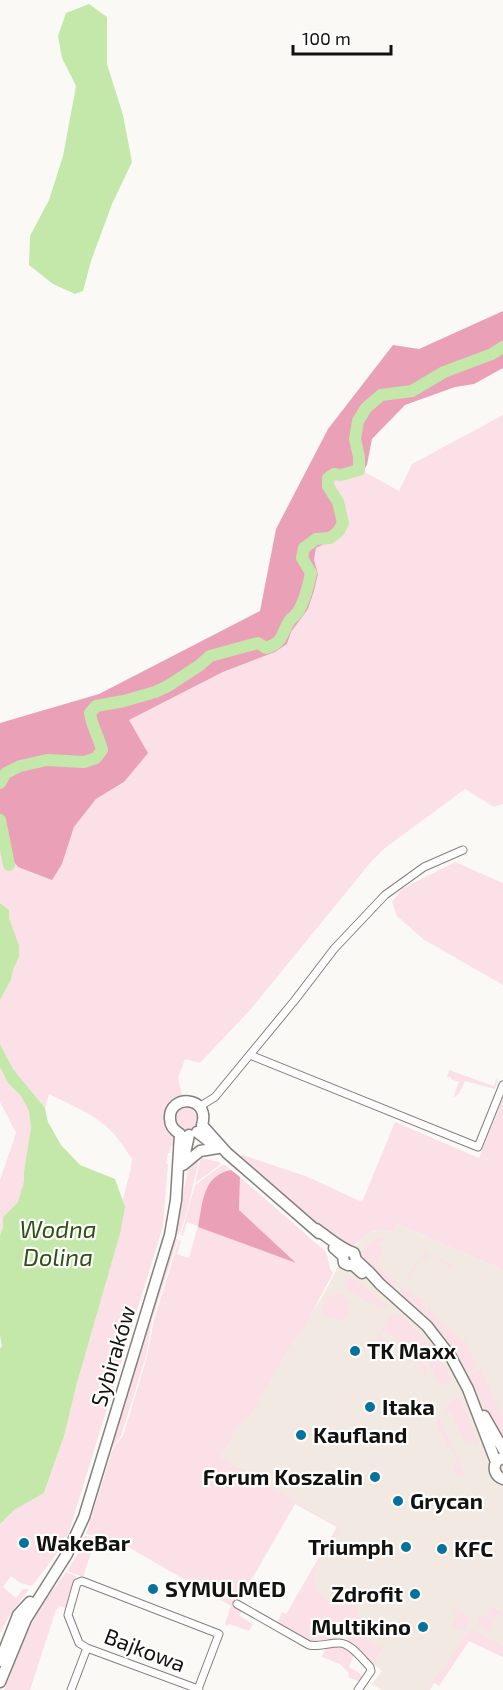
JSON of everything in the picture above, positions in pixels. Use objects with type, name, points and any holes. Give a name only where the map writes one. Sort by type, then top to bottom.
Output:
[{"type":"street","points":[[200,1107],[215,1097],[334,949],[385,895],[424,867],[463,850]]},
{"type":"street","points":[[250,1055],[478,1147],[503,1085]]},
{"type":"street","points":[[177,1200],[192,1132],[203,1114],[200,1107],[189,1101],[181,1102],[170,1114],[170,1122],[174,1129],[192,1132],[222,1150],[316,1229],[331,1245],[345,1254],[354,1253],[356,1256],[354,1262],[370,1273],[436,1336],[455,1362],[468,1389],[500,1460],[494,1467],[496,1474],[503,1479]]},
{"type":"street","name":"Sybiraków","points":[[0,1682],[23,1623],[69,1550],[84,1517],[166,1249],[192,1132]]},
{"type":"street","points":[[183,1165],[200,1151],[222,1150]]},
{"type":"street","points":[[468,1389],[503,1449]]},
{"type":"street","name":"Sybiraków","points":[[0,1661],[18,1615],[50,1580]]},
{"type":"street","points":[[87,1648],[79,1643],[68,1615],[76,1585],[80,1581],[219,1634],[198,1690]]},
{"type":"street","points":[[237,1604],[309,1645],[318,1646],[342,1642],[348,1646],[371,1671],[358,1690]]},
{"type":"street","name":"Bajkowa","points":[[71,1690],[87,1648],[198,1690]]},
{"type":"shaded area","points":[[503,311],[503,368],[474,384],[455,387],[405,405],[372,439],[367,465],[363,471],[342,480],[333,480],[331,483],[345,508],[344,534],[316,548],[314,560],[318,574],[314,591],[308,609],[291,632],[287,644],[275,652],[223,672],[129,720],[148,753],[124,782],[96,799],[74,827],[62,864],[52,880],[18,867],[0,844],[0,723],[99,694],[260,611],[276,529],[328,429],[393,345],[419,349]]},
{"type":"shaded area","points":[[503,415],[503,804],[494,807],[465,789],[385,848],[370,863],[251,1009],[200,1063],[185,1059],[178,1078],[183,1099],[173,1104],[177,1146],[171,1146],[166,1164],[168,1164],[163,1226],[69,1532],[63,1545],[32,1586],[20,1583],[11,1576],[3,1587],[16,1598],[23,1589],[29,1589],[0,1633],[0,1524],[14,1510],[44,1493],[49,1480],[64,1436],[120,1234],[122,1202],[132,1159],[112,1131],[88,1113],[49,1094],[45,1108],[13,1069],[0,1044],[0,1000],[11,980],[19,957],[9,910],[0,903],[0,844],[62,864],[74,827],[96,799],[125,782],[129,720],[223,672],[275,652],[287,644],[291,632],[308,609],[314,591],[318,574],[314,560],[316,548],[335,539],[342,499],[335,493],[331,483],[333,480],[343,480],[363,471],[399,491],[412,464]]},
{"type":"shaded area","points":[[455,862],[503,883],[503,985],[423,939],[397,916],[392,902],[402,889]]},
{"type":"shaded area","name":"Wodna Dolina","points":[[0,1067],[8,1083],[21,1096],[29,1111],[31,1128],[24,1181],[18,1202],[3,1217],[0,1236],[0,1180],[16,1133],[0,1102]]},
{"type":"shaded area","points":[[449,1070],[494,1086],[496,1079],[498,1080],[495,1089],[465,1081],[459,1094],[453,1098],[459,1082],[447,1077]]},
{"type":"shaded area","points":[[503,1097],[503,1270],[397,1224],[392,1232],[374,1231],[352,1247],[328,1234],[237,1157],[243,1155],[308,1177],[362,1202],[395,1122],[479,1158]]},
{"type":"shaded area","points":[[187,1106],[196,1109],[199,1118],[196,1127],[187,1130],[178,1127],[175,1118],[178,1109]]},
{"type":"shaded area","points":[[201,1158],[221,1164],[195,1183]]},
{"type":"shaded area","points":[[199,1159],[188,1208],[179,1235],[175,1233],[188,1169],[190,1164]]},
{"type":"shaded area","points":[[222,1165],[231,1170],[226,1171],[198,1227],[294,1262],[239,1210],[240,1177],[325,1251],[333,1273],[299,1337],[295,1338],[251,1414],[237,1428],[220,1457],[338,1526],[339,1528],[317,1567],[315,1583],[321,1595],[335,1606],[339,1606],[347,1595],[355,1600],[361,1627],[368,1635],[366,1639],[381,1648],[383,1644],[384,1646],[373,1665],[349,1643],[346,1635],[343,1634],[334,1640],[318,1644],[303,1640],[280,1627],[278,1622],[282,1612],[286,1614],[337,1527],[295,1504],[237,1605],[242,1610],[240,1616],[253,1624],[249,1631],[225,1624],[231,1606],[128,1547],[103,1539],[91,1553],[83,1577],[67,1571],[85,1536],[127,1542],[86,1534],[113,1448],[123,1436],[147,1357],[154,1320],[179,1240],[181,1241],[177,1254],[189,1258],[198,1226],[187,1222],[183,1236],[181,1235],[195,1185]]},
{"type":"shaded area","points":[[231,1170],[240,1177],[239,1210],[296,1263],[198,1227],[203,1200],[209,1184],[221,1173]]},
{"type":"shaded area","points":[[168,1212],[169,1220],[73,1533],[164,1233]]},
{"type":"shaded area","points":[[397,1224],[503,1270],[503,1657],[465,1639],[429,1690],[382,1690],[372,1684],[382,1671],[356,1649],[364,1636],[296,1597],[337,1527],[216,1458],[322,1297],[339,1265],[366,1234],[377,1230],[392,1232]]},
{"type":"shaded area","points":[[384,1237],[387,1242],[381,1241],[379,1245],[384,1248],[377,1264],[380,1269],[396,1280],[396,1286],[392,1287],[364,1264],[360,1257],[369,1243]]},
{"type":"shaded area","points":[[174,1239],[178,1239],[152,1320],[146,1356],[121,1436],[112,1448],[109,1447]]},
{"type":"shaded area","points":[[425,1253],[453,1266],[452,1268],[429,1255],[426,1259],[421,1257],[403,1289],[425,1301],[422,1305],[427,1308],[422,1313],[403,1296],[401,1290],[420,1256]]},
{"type":"shaded area","points":[[343,1279],[356,1280],[389,1308],[380,1309],[347,1290]]},
{"type":"shaded area","points":[[334,1294],[343,1295],[349,1302],[349,1310],[342,1322],[322,1313],[325,1302]]},
{"type":"shaded area","points":[[431,1305],[431,1311],[436,1319],[466,1342],[477,1368],[467,1372],[448,1341],[425,1315]]},
{"type":"shaded area","points":[[394,1313],[410,1324],[428,1343],[443,1363],[451,1381],[444,1385],[436,1381],[428,1363],[422,1356],[381,1330]]},
{"type":"shaded area","points":[[379,1334],[418,1358],[426,1366],[427,1376],[423,1373],[423,1369],[403,1352],[389,1344],[386,1348],[375,1341]]},
{"type":"shaded area","points":[[479,1369],[503,1417],[503,1438],[482,1404],[469,1376]]},
{"type":"shaded area","points":[[458,1397],[479,1445],[463,1439],[450,1411],[445,1412],[448,1403]]},
{"type":"shaded area","points":[[439,1418],[464,1473],[463,1476],[458,1475],[452,1468],[458,1464],[436,1422]]},
{"type":"shaded area","points":[[66,1572],[76,1576],[66,1608],[60,1606],[56,1610],[30,1690],[4,1690],[38,1610]]},
{"type":"shaded area","points":[[455,1606],[468,1616],[469,1623],[464,1630],[452,1627],[458,1614],[453,1609]]},
{"type":"shaded area","points":[[492,1606],[503,1613],[503,1616],[498,1614],[490,1628],[494,1631],[492,1633],[480,1627],[478,1622],[480,1616],[485,1618]]},
{"type":"shaded area","points":[[473,1630],[503,1646],[503,1657],[469,1641],[439,1686],[434,1683],[430,1690],[427,1690],[467,1633]]},
{"type":"shaded area","points":[[326,1647],[344,1647],[354,1654],[349,1667],[361,1674],[360,1682],[348,1677],[349,1673],[340,1664],[322,1657]]},
{"type":"water","points":[[89,4],[107,17],[107,64],[123,115],[132,162],[112,204],[91,261],[83,291],[75,294],[53,284],[29,265],[30,236],[49,200],[63,156],[76,86],[62,58],[58,36],[66,13]]},
{"type":"water","points":[[0,903],[9,910],[9,918],[19,946],[19,957],[11,980],[0,1000]]},
{"type":"water","name":"Wodna Dolina","points":[[0,1044],[13,1069],[45,1108],[48,1122],[61,1145],[80,1165],[115,1179],[125,1207],[120,1234],[64,1436],[44,1493],[14,1510],[0,1524],[0,1349],[2,1346],[0,1336],[0,1236],[3,1217],[18,1202],[24,1181],[31,1128],[29,1111],[21,1096],[8,1083],[0,1067]]},
{"type":"waterway","points":[[0,783],[6,773],[20,766],[47,760],[84,762],[96,758],[102,750],[90,713],[96,706],[155,692],[168,686],[210,656],[258,643],[266,648],[276,643],[298,611],[306,592],[311,573],[302,558],[304,548],[316,539],[330,538],[338,532],[343,523],[338,502],[328,486],[328,478],[334,474],[341,475],[359,470],[355,439],[358,421],[366,408],[381,395],[412,391],[444,372],[492,354],[503,347]]},
{"type":"waterway","points":[[0,820],[9,865]]},
{"type":"place","name":"TK Maxx","points":[[355,1351]]},
{"type":"place","name":"Itaka","points":[[370,1407]]},
{"type":"place","name":"Kaufland","points":[[301,1435]]},
{"type":"place","name":"Forum Koszalin","points":[[375,1477]]},
{"type":"place","name":"Grycan","points":[[398,1501]]},
{"type":"place","name":"WakeBar","points":[[24,1543]]},
{"type":"place","name":"Triumph","points":[[406,1547]]},
{"type":"place","name":"KFC","points":[[442,1549]]},
{"type":"place","name":"SYMULMED","points":[[153,1589]]},
{"type":"place","name":"Zdrofit","points":[[415,1594]]},
{"type":"place","name":"Multikino","points":[[423,1627]]}]
